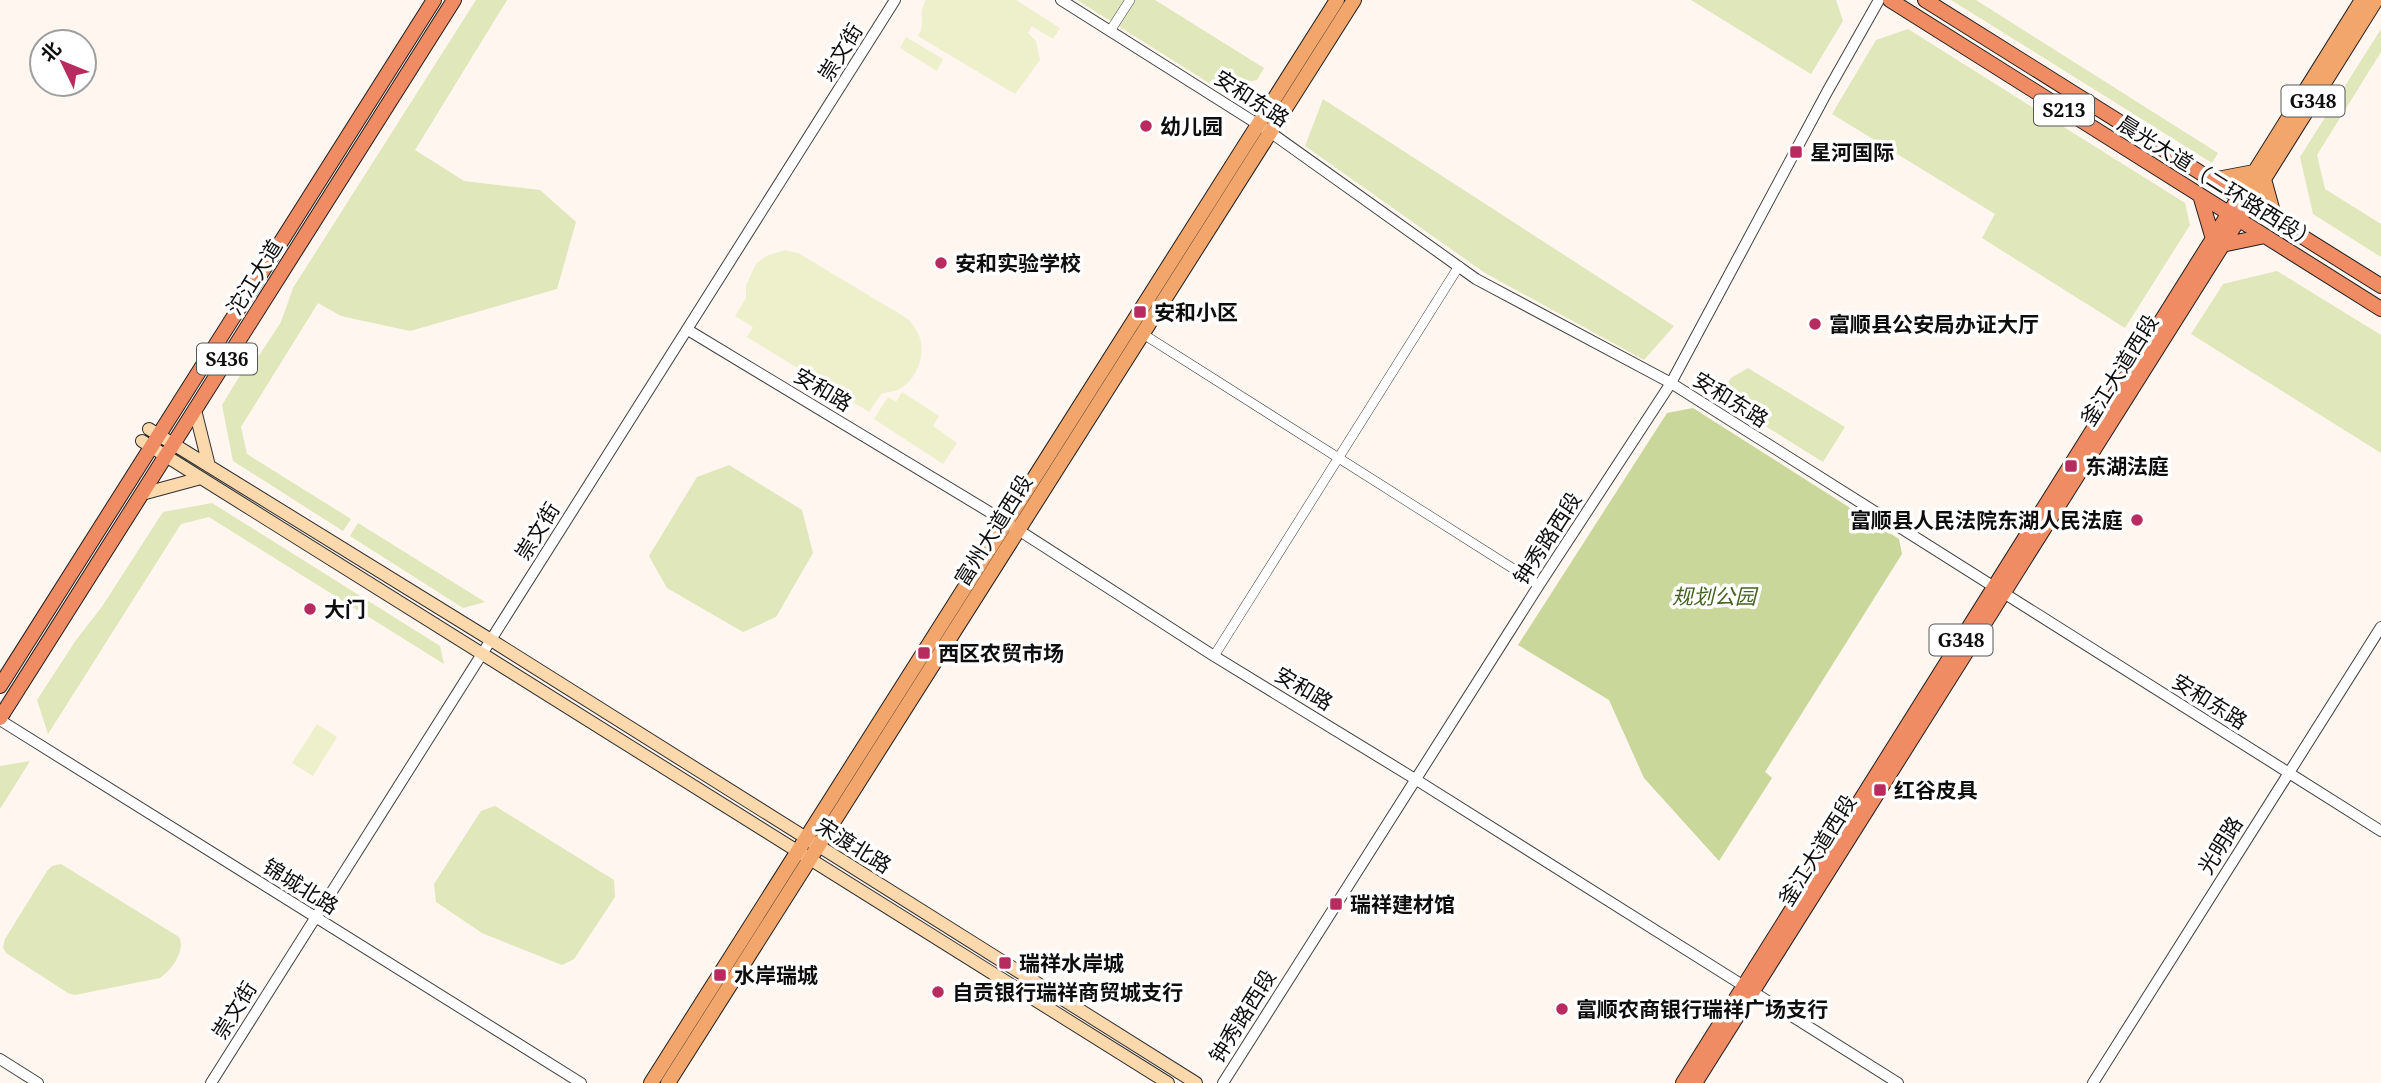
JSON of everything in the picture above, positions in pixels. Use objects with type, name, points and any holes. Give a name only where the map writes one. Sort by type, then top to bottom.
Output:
[{"type":"highway","name":"沱江大道","points":[[0,686],[150,438],[434,0]]},
{"type":"highway","name":"沱江大道","points":[[0,719],[454,0]]},
{"type":"highway","name":"晨光大道（二环路西段）","points":[[1890,0],[2381,309]]},
{"type":"highway","name":"晨光大道（二环路西段）","points":[[1925,0],[2381,286]]},
{"type":"highway","points":[[2200,195],[2217,242],[2265,236]]},
{"type":"highway","name":"釜江大道西段","points":[[1695,1083],[1749,988],[2244,200]]},
{"type":"highway","name":"釜江大道西段","points":[[1683,1083],[1749,988]]},
{"type":"main road","name":"富州大道西段","points":[[1012,526],[1143,334],[1337,0]]},
{"type":"main road","name":"富州大道西段","points":[[652,1083],[808,848],[1264,128],[1354,0]]},
{"type":"main road","name":"釜江大道西段","points":[[2259,176],[2362,0]]},
{"type":"main road","name":"釜江大道西段","points":[[2244,200],[2376,0]]},
{"type":"main road","points":[[2212,180],[2259,176],[2275,219]]},
{"type":"main road","points":[[195,410],[209,466]]},
{"type":"main road","points":[[150,438],[169,450]]},
{"type":"main road","name":"宋渡北路","points":[[169,450],[209,466],[491,640],[1168,1083]]},
{"type":"main road","name":"宋渡北路","points":[[169,450],[201,478],[483,653],[1196,1083]]},
{"type":"main road","points":[[142,494],[201,478]]},
{"type":"main road","name":"富州大道西段","points":[[668,1083],[808,848]]},
{"type":"street","name":"崇文街","points":[[211,1083],[895,0]]},
{"type":"street","name":"安和东路","points":[[1061,0],[1264,128],[1476,279],[1671,383],[2381,831]]},
{"type":"street","points":[[1110,31],[1130,0]]},
{"type":"street","name":"钟秀路西段","points":[[1223,1083],[1539,585],[1671,383],[1827,92],[1880,0]]},
{"type":"street","points":[[1214,656],[1459,266]]},
{"type":"street","name":"安和路","points":[[688,330],[1012,526],[1214,656],[1416,779],[1898,1083]]},
{"type":"street","points":[[1143,334],[1539,585]]},
{"type":"street","name":"光明路","points":[[2093,1083],[2381,627]]},
{"type":"street","name":"锦城北路","points":[[0,719],[582,1083]]},
{"type":"street","points":[[0,1059],[38,1083]]},
{"type":"green space","points":[[476,0],[507,0],[415,150],[464,181],[540,190],[576,222],[557,289],[410,331],[341,316],[318,303],[241,427],[247,454],[351,519],[343,531],[233,461],[222,405],[244,369],[260,354],[281,322],[293,288]]},
{"type":"green space","points":[[926,0],[1016,0],[1060,28],[1053,39],[1032,26],[1028,33],[1036,41],[1040,60],[1015,94],[918,36]]},
{"type":"green space","points":[[1077,0],[1155,0],[1264,68],[1257,80],[1217,88]]},
{"type":"green space","points":[[1691,0],[1836,0],[1843,21],[1811,74]]},
{"type":"green space","points":[[1951,0],[1976,0],[2218,153],[2212,163]]},
{"type":"green space","points":[[1908,29],[2185,203],[2190,225],[2125,328],[1982,238],[1995,214],[1832,114],[1876,40]]},
{"type":"green space","points":[[2381,29],[2381,52],[2317,155],[2325,189],[2381,224],[2381,257],[2313,214],[2300,157]]},
{"type":"green space","points":[[906,37],[943,59],[937,71],[900,48]]},
{"type":"green space","points":[[1323,99],[1674,326],[1644,360],[1485,273],[1305,146]]},
{"type":"green space","points":[[785,250],[798,253],[908,319],[918,333],[922,350],[913,377],[903,387],[881,394],[869,412],[747,337],[753,327],[735,316],[746,298],[746,285],[756,264],[766,256]]},
{"type":"green space","points":[[2277,271],[2381,335],[2381,453],[2191,334],[2223,284]]},
{"type":"green space","points":[[1748,368],[1845,427],[1823,462],[1719,397],[1731,378]]},
{"type":"green space","points":[[902,392],[939,416],[933,426],[957,443],[943,464],[874,419],[888,397],[896,402]]},
{"type":"green space","name":"规划公园","points":[[1693,408],[1899,539],[1902,554],[1765,772],[1772,778],[1719,861],[1644,778],[1609,700],[1518,645],[1667,413]]},
{"type":"green space","points":[[729,465],[802,510],[813,553],[776,617],[743,632],[667,588],[649,556],[697,477]]},
{"type":"green space","points":[[212,503],[440,646],[444,664],[209,517],[181,524],[48,734],[37,700],[163,512]]},
{"type":"green space","points":[[358,523],[485,602],[463,608],[350,536]]},
{"type":"green space","points":[[317,724],[337,737],[313,776],[292,763]]},
{"type":"green space","points":[[30,761],[0,809],[0,766]]},
{"type":"green space","points":[[495,806],[614,880],[615,897],[574,959],[562,965],[482,933],[436,902],[434,884],[481,811]]},
{"type":"green space","points":[[61,864],[179,937],[179,954],[165,974],[160,978],[75,995],[6,953],[3,947],[5,939],[47,871],[52,866]]},
{"type":"place","name":"幼儿园","points":[[1146,126]]},
{"type":"place","name":"星河国际","points":[[1796,152]]},
{"type":"place","name":"安和实验学校","points":[[941,263]]},
{"type":"place","name":"安和小区","points":[[1140,312]]},
{"type":"place","name":"富顺县公安局办证大厅","points":[[1815,324]]},
{"type":"place","name":"东湖法庭","points":[[2071,466]]},
{"type":"place","name":"富顺县人民法院东湖人民法庭","points":[[2137,520]]},
{"type":"place","name":"大门","points":[[310,609]]},
{"type":"place","name":"西区农贸市场","points":[[924,653]]},
{"type":"place","name":"红谷皮具","points":[[1880,790]]},
{"type":"place","name":"瑞祥建材馆","points":[[1336,904]]},
{"type":"place","name":"瑞祥水岸城","points":[[1005,963]]},
{"type":"place","name":"水岸瑞城","points":[[720,975]]},
{"type":"place","name":"自贡银行瑞祥商贸城支行","points":[[938,992]]},
{"type":"place","name":"富顺农商银行瑞祥广场支行","points":[[1562,1009]]}]
